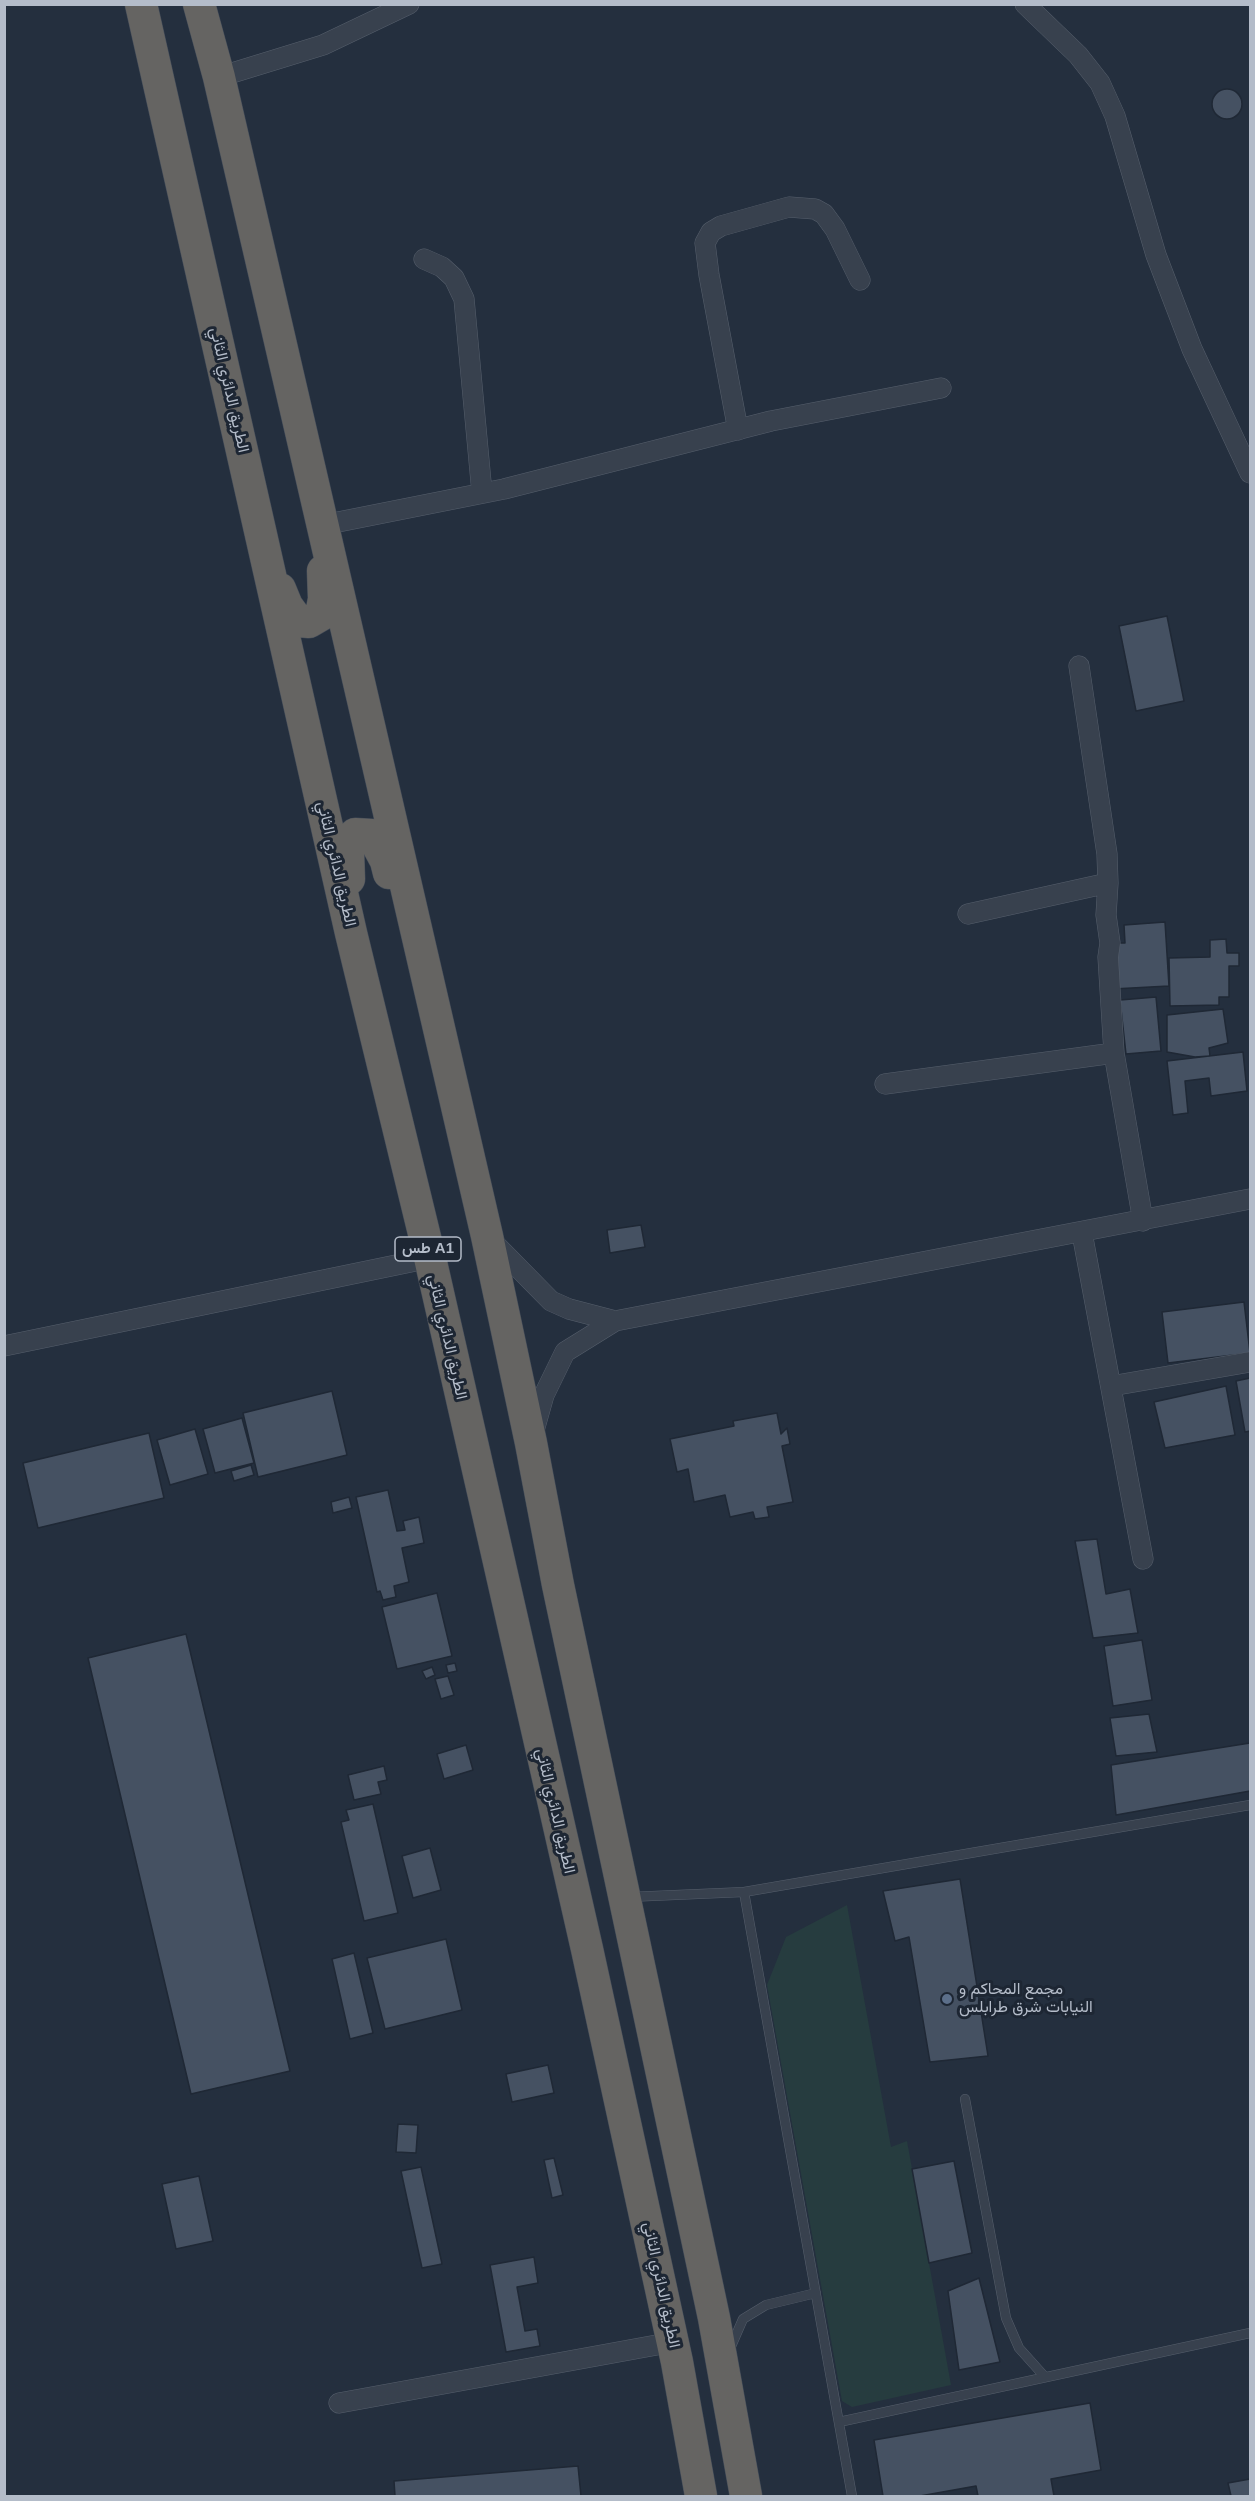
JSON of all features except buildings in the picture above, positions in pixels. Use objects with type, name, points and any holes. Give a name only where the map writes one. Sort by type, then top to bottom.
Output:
[{"type":"highway","name":"الطريق الدائري الثاني","points":[[141,4],[351,933],[430,1258],[673,2342],[701,2496]]},
{"type":"highway","points":[[200,4],[219,77],[487,1236],[623,1897],[714,2318],[746,2496]]},
{"type":"highway","points":[[269,563],[287,606],[298,621],[309,622],[321,615],[324,598],[323,525]]},
{"type":"highway","points":[[351,933],[348,851],[355,834],[372,835],[386,861],[451,1116],[487,1236]]},
{"type":"street","points":[[219,77],[323,45],[409,4]]},
{"type":"street","points":[[1025,4],[1078,55],[1100,83],[1115,116],[1155,255],[1192,349],[1242,434],[1251,473]]},
{"type":"street","points":[[738,429],[709,275],[705,243],[711,232],[721,226],[789,207],[814,209],[824,214],[835,229],[860,280]]},
{"type":"street","points":[[424,259],[442,267],[454,278],[464,299],[482,493]]},
{"type":"street","points":[[323,525],[482,493],[738,429],[941,388]]},
{"type":"street","points":[[1079,666],[1097,780],[1108,883],[1106,915],[1110,943],[1108,957],[1114,1053],[1143,1221]]},
{"type":"street","points":[[968,914],[1108,883]]},
{"type":"street","points":[[885,1084],[1114,1053]]},
{"type":"street","points":[[531,1443],[544,1395],[565,1352],[615,1321],[1251,1199]]},
{"type":"street","points":[[1082,1233],[1143,1559]]},
{"type":"street","points":[[487,1236],[551,1301],[569,1309],[615,1321]]},
{"type":"street","points":[[4,1346],[430,1258]]},
{"type":"street","points":[[1111,1386],[1251,1362]]},
{"type":"street","points":[[339,2403],[673,2342]]},
{"type":"lane","points":[[623,1897],[744,1892],[1251,1805]]},
{"type":"lane","points":[[744,1892],[852,2496]]},
{"type":"lane","points":[[965,2099],[1006,2318],[1019,2348],[1045,2377]]},
{"type":"lane","points":[[723,2367],[743,2319],[766,2305],[816,2293]]},
{"type":"lane","points":[[839,2422],[1250,2333]]},
{"type":"green space","points":[[847,1905],[891,2147],[907,2141],[951,2385],[852,2407],[842,2401],[767,1985],[786,1937]]},
{"type":"place","name":"مجمع المحاكم و النيابات شرق طرابلس","points":[[947,1999]]}]
